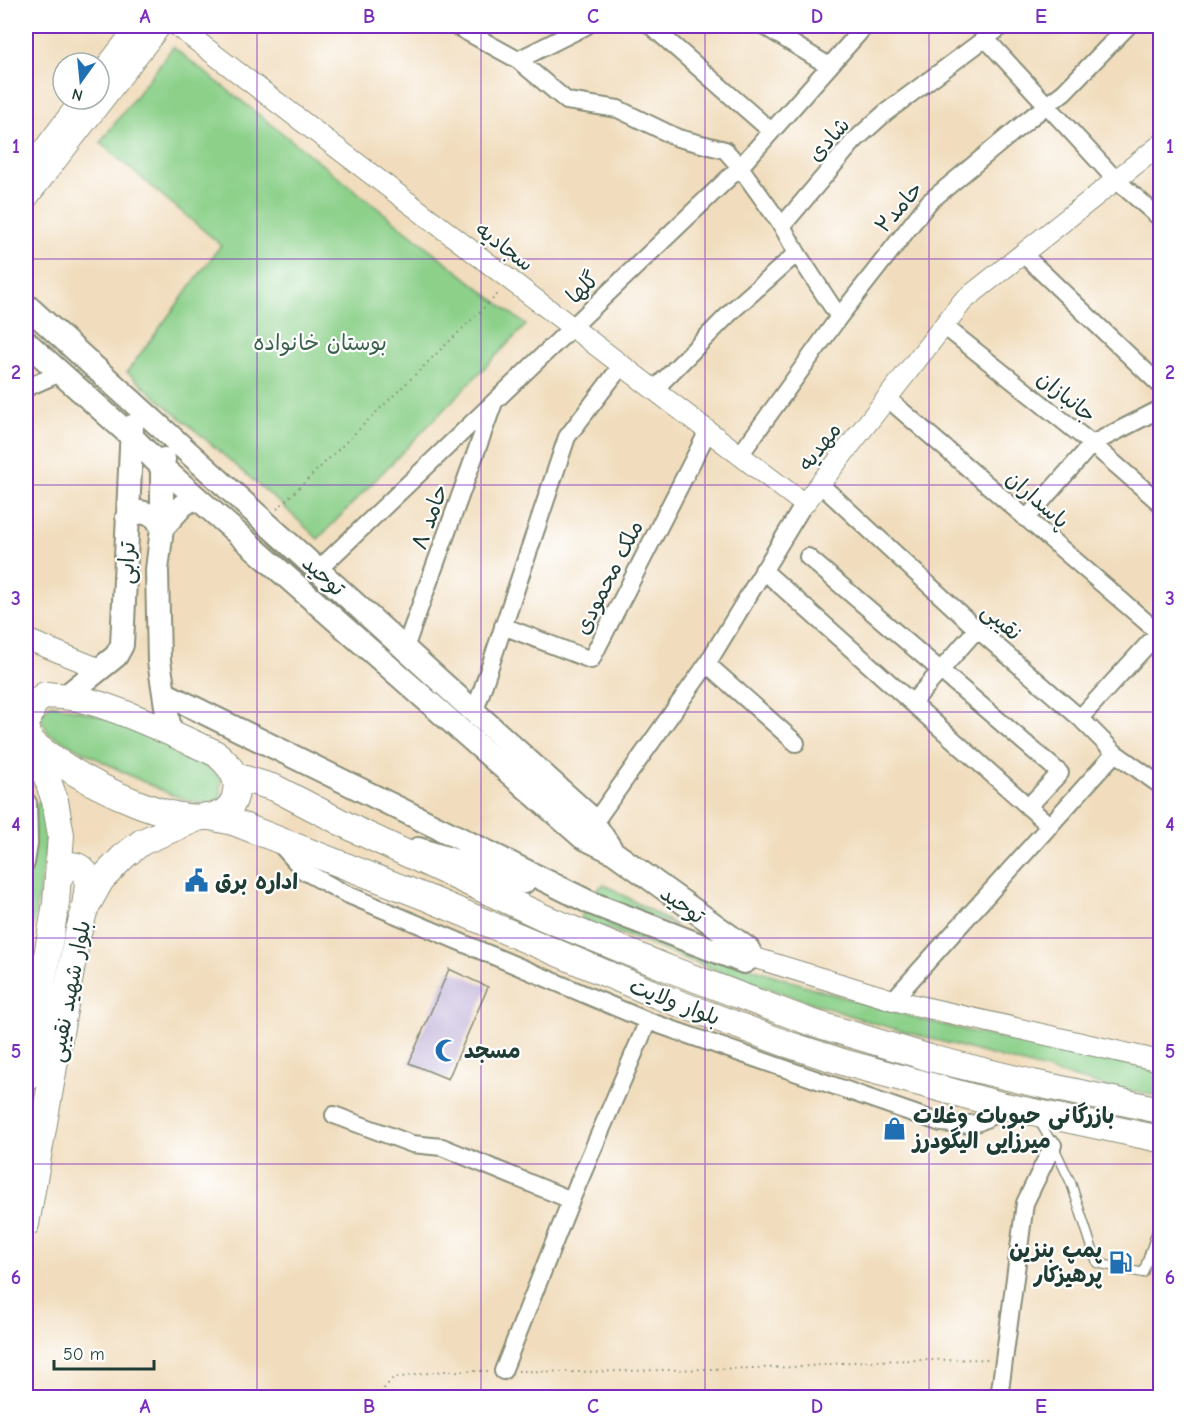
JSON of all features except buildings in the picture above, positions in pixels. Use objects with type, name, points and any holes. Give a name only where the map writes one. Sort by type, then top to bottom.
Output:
[{"type":"main road","name":"توحید","points":[[26,305],[475,711],[588,830]]},
{"type":"main road","name":"توحید","points":[[26,342],[196,497],[613,852],[748,949],[752,957]]},
{"type":"main road","name":"ترابی","points":[[45,693],[100,669],[116,656],[122,645],[134,403]]},
{"type":"main road","name":"ترابی","points":[[170,436],[162,467],[162,528],[157,570],[159,662],[170,732]]},
{"type":"main road","points":[[127,517],[141,512],[154,516],[162,528],[183,505],[196,497]]},
{"type":"main road","points":[[28,736],[34,703],[45,693],[79,699],[121,712],[170,732],[218,756],[235,776]]},
{"type":"main road","points":[[164,693],[591,903]]},
{"type":"main road","name":"بلوار ولایت","points":[[28,736],[86,779],[128,799],[169,813],[204,816],[233,822],[430,899],[649,992],[787,1044],[846,1063],[1005,1106],[1161,1139]]},
{"type":"main road","name":"بلوار شهید نقیبی","points":[[26,1079],[34,984],[59,878],[61,835],[57,813],[28,736]]},
{"type":"main road","name":"بلوار ولایت","points":[[235,776],[275,788],[357,830],[545,918],[667,968],[810,1022],[930,1058],[1161,1110]]},
{"type":"main road","name":"بلوار شهید نقیبی","points":[[26,1224],[77,938],[85,909],[101,880],[124,856],[142,842],[204,816],[221,813],[231,807],[237,786],[235,776]]},
{"type":"main road","points":[[357,830],[591,903],[744,962],[749,961],[752,957]]},
{"type":"main road","points":[[59,878],[67,867],[78,866],[84,871],[88,879],[85,909]]},
{"type":"street","points":[[111,59],[136,26]]},
{"type":"street","points":[[26,200],[161,26]]},
{"type":"street","name":"سجادیه","points":[[177,26],[804,504]]},
{"type":"street","points":[[456,26],[518,60],[567,100],[618,109],[678,138],[725,150],[740,167],[782,226],[839,317]]},
{"type":"street","points":[[518,60],[586,26]]},
{"type":"street","points":[[651,26],[771,131]]},
{"type":"street","points":[[764,26],[829,66]]},
{"type":"street","name":"گلها","points":[[318,570],[740,167],[865,26]]},
{"type":"street","name":"شادی","points":[[782,226],[854,141],[885,113],[1002,26]]},
{"type":"street","name":"حامد۲","points":[[740,455],[839,317],[929,202],[1064,92],[1128,26]]},
{"type":"street","points":[[986,39],[1116,180],[1161,218]]},
{"type":"street","points":[[26,172],[72,111]]},
{"type":"street","name":"مهدیه","points":[[588,830],[707,664],[804,504],[963,301],[1161,145]]},
{"type":"street","points":[[654,390],[734,309],[797,253]]},
{"type":"street","points":[[1023,254],[1161,385]]},
{"type":"street","name":"جانبازان","points":[[944,326],[1092,444],[1161,503]]},
{"type":"street","points":[[475,711],[567,437],[622,365]]},
{"type":"street","points":[[26,388],[60,373]]},
{"type":"street","name":"پاسداران","points":[[887,398],[1159,635]]},
{"type":"street","name":"حامد ۸","points":[[405,648],[495,401]]},
{"type":"street","points":[[1026,519],[1092,444],[1161,409]]},
{"type":"street","name":"ملک محمودی","points":[[503,626],[591,660],[708,431]]},
{"type":"street","name":"نقیبی","points":[[820,484],[977,629],[1080,718],[1115,753],[1161,785]]},
{"type":"street","points":[[808,557],[1060,773],[1028,807]]},
{"type":"street","points":[[763,570],[1050,826]]},
{"type":"street","points":[[912,703],[977,629]]},
{"type":"street","points":[[1080,718],[1159,635]]},
{"type":"street","points":[[26,639],[100,669]]},
{"type":"street","points":[[707,664],[796,743]]},
{"type":"street","points":[[893,1000],[1115,753]]},
{"type":"street","points":[[26,800],[29,844],[26,863]]},
{"type":"street","points":[[275,839],[304,871],[344,893],[648,1021],[941,1123],[968,1125],[988,1120],[1005,1106]]},
{"type":"street","points":[[752,957],[893,1000],[1161,1061]]},
{"type":"street","points":[[503,1371],[571,1200],[648,1021]]},
{"type":"street","points":[[334,1115],[412,1144],[442,1147],[571,1200]]},
{"type":"street","points":[[999,1398],[1025,1203],[1053,1145]]},
{"type":"lane","points":[[1035,1113],[1071,1183],[1097,1263],[1143,1273],[1161,1222]]},
{"type":"path","points":[[264,521],[512,281]]},
{"type":"path","points":[[376,1398],[393,1378],[443,1371],[578,1372],[800,1367],[864,1361],[1004,1359]]},
{"type":"green space","name":"بوستان خانواده","points":[[173,47],[526,325],[318,539],[282,505],[127,372],[221,245],[100,143]]},
{"type":"green space","points":[[51,704],[97,715],[162,739],[202,763],[221,778],[221,797],[212,802],[196,803],[170,794],[49,734],[39,716]]},
{"type":"green space","points":[[43,799],[48,821],[44,861],[26,969],[26,883],[33,850],[36,804]]},
{"type":"green space","points":[[604,884],[677,926],[589,897]]},
{"type":"green space","points":[[585,909],[764,972],[908,1016],[1016,1042],[1160,1071],[1160,1096],[1112,1088],[870,1022],[734,977],[580,918]]},
{"type":"place","name":"اداره برق","points":[[197,881]]},
{"type":"place","name":"مسجد","points":[[446,1050]]},
{"type":"place","name":"بازرگانی حبوبات وغلات میرزایی الیگودرز","points":[[895,1128]]},
{"type":"place","name":"پمپ بنزین پرهیزکار","points":[[1120,1262]]}]
